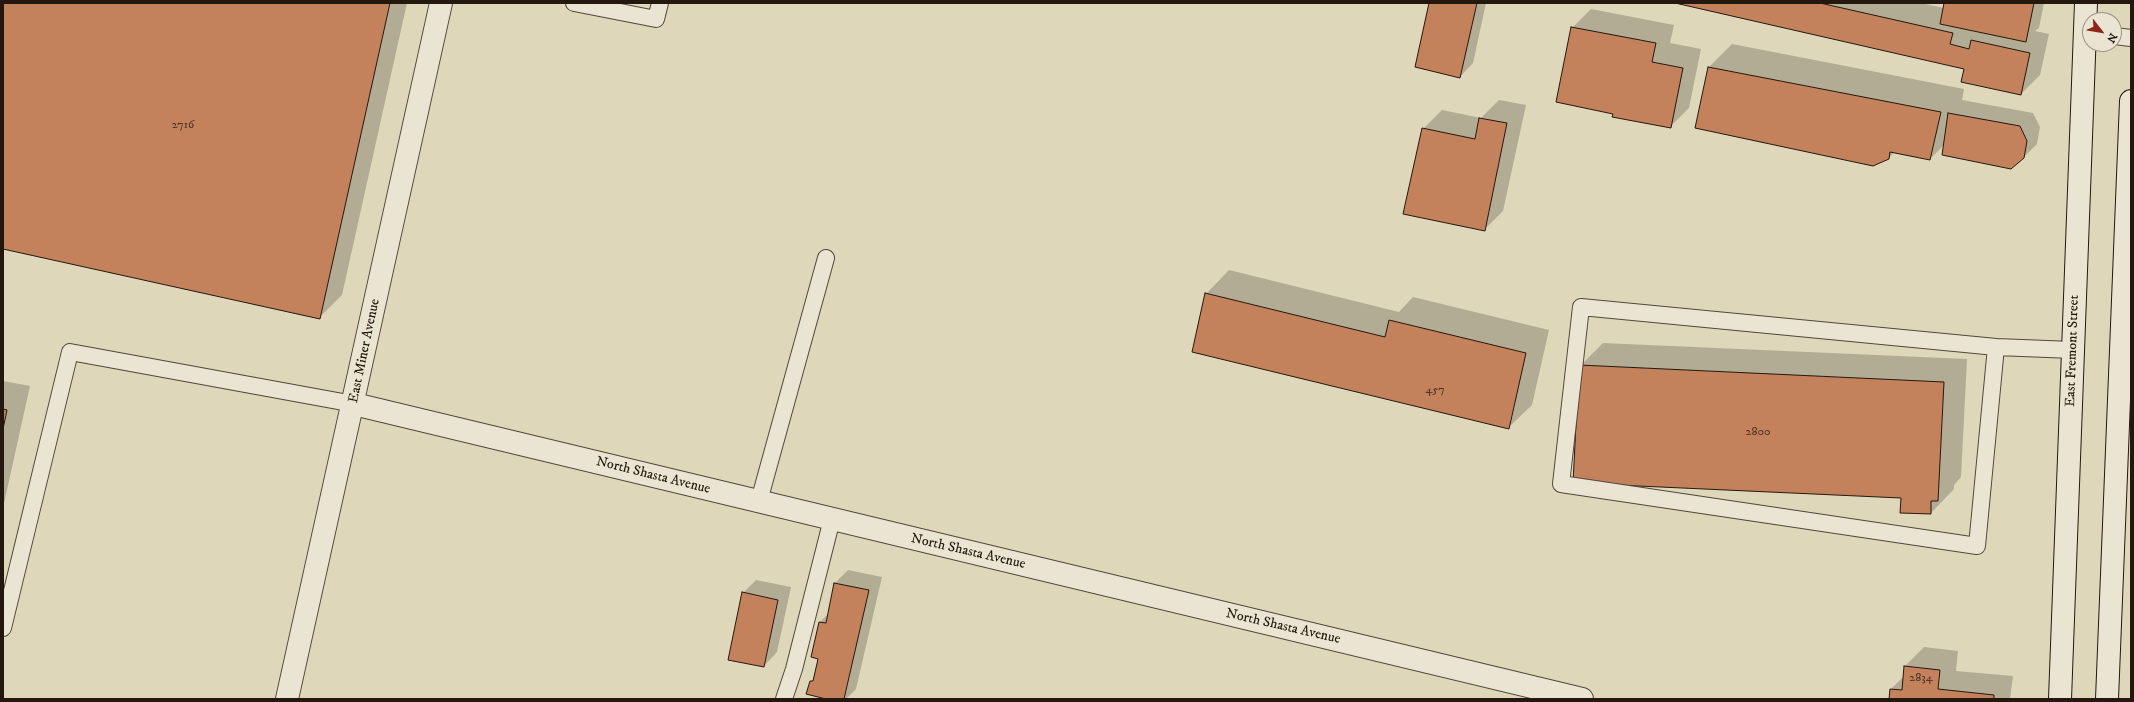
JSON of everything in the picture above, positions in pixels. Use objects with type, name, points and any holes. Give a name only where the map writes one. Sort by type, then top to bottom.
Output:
[{"type":"street","name":"East Miner Avenue","points":[[287,699],[354,404],[441,3]]},
{"type":"street","name":"East Fremont Street","points":[[2060,699],[2086,52]]},
{"type":"street","points":[[2106,699],[2125,408],[2131,101]]},
{"type":"street","name":"North Shasta Avenue","points":[[354,404],[1582,699]]},
{"type":"lane","points":[[574,3],[656,19],[660,3]]},
{"type":"lane","points":[[759,501],[826,258]]},
{"type":"lane","points":[[1996,347],[1978,546],[1561,484],[1581,307],[1996,347],[2073,350]]},
{"type":"lane","points":[[3,628],[70,352],[354,404]]},
{"type":"lane","points":[[784,699],[794,669],[832,519]]},
{"type":"building","points":[[3,3],[390,3],[320,319],[3,249]]},
{"type":"building","points":[[1429,3],[1477,3],[1460,78],[1415,67]]},
{"type":"building","points":[[1675,3],[1820,3],[1953,33],[1950,44],[1969,49],[1971,40],[2030,53],[2021,95],[1961,82],[1964,69]]},
{"type":"building","points":[[1944,3],[2034,3],[2026,42],[1940,24]]},
{"type":"building","points":[[1571,27],[1656,43],[1652,62],[1683,68],[1671,128],[1612,117],[1613,114],[1556,102]]},
{"type":"building","points":[[1708,67],[1941,112],[1930,160],[1890,152],[1889,159],[1873,166],[1695,128]]},
{"type":"building","points":[[1948,113],[2020,126],[2027,141],[2024,158],[2011,169],[1942,155]]},
{"type":"building","points":[[1479,118],[1507,123],[1485,231],[1403,214],[1422,128],[1475,139]]},
{"type":"building","points":[[1205,293],[1385,337],[1389,320],[1526,353],[1509,429],[1192,352]]},
{"type":"building","points":[[1579,365],[1944,382],[1938,501],[1931,501],[1931,514],[1900,513],[1901,498],[1573,483]]},
{"type":"building","points":[[3,409],[7,410],[3,429]]},
{"type":"building","points":[[834,583],[869,590],[844,699],[826,699],[806,694],[810,681],[813,681],[818,659],[811,657],[819,622],[826,623]]},
{"type":"building","points":[[742,592],[778,600],[764,667],[728,660]]},
{"type":"building","points":[[1904,666],[1940,670],[1938,689],[1994,695],[1994,699],[1889,699],[1890,689],[1902,690]]}]
